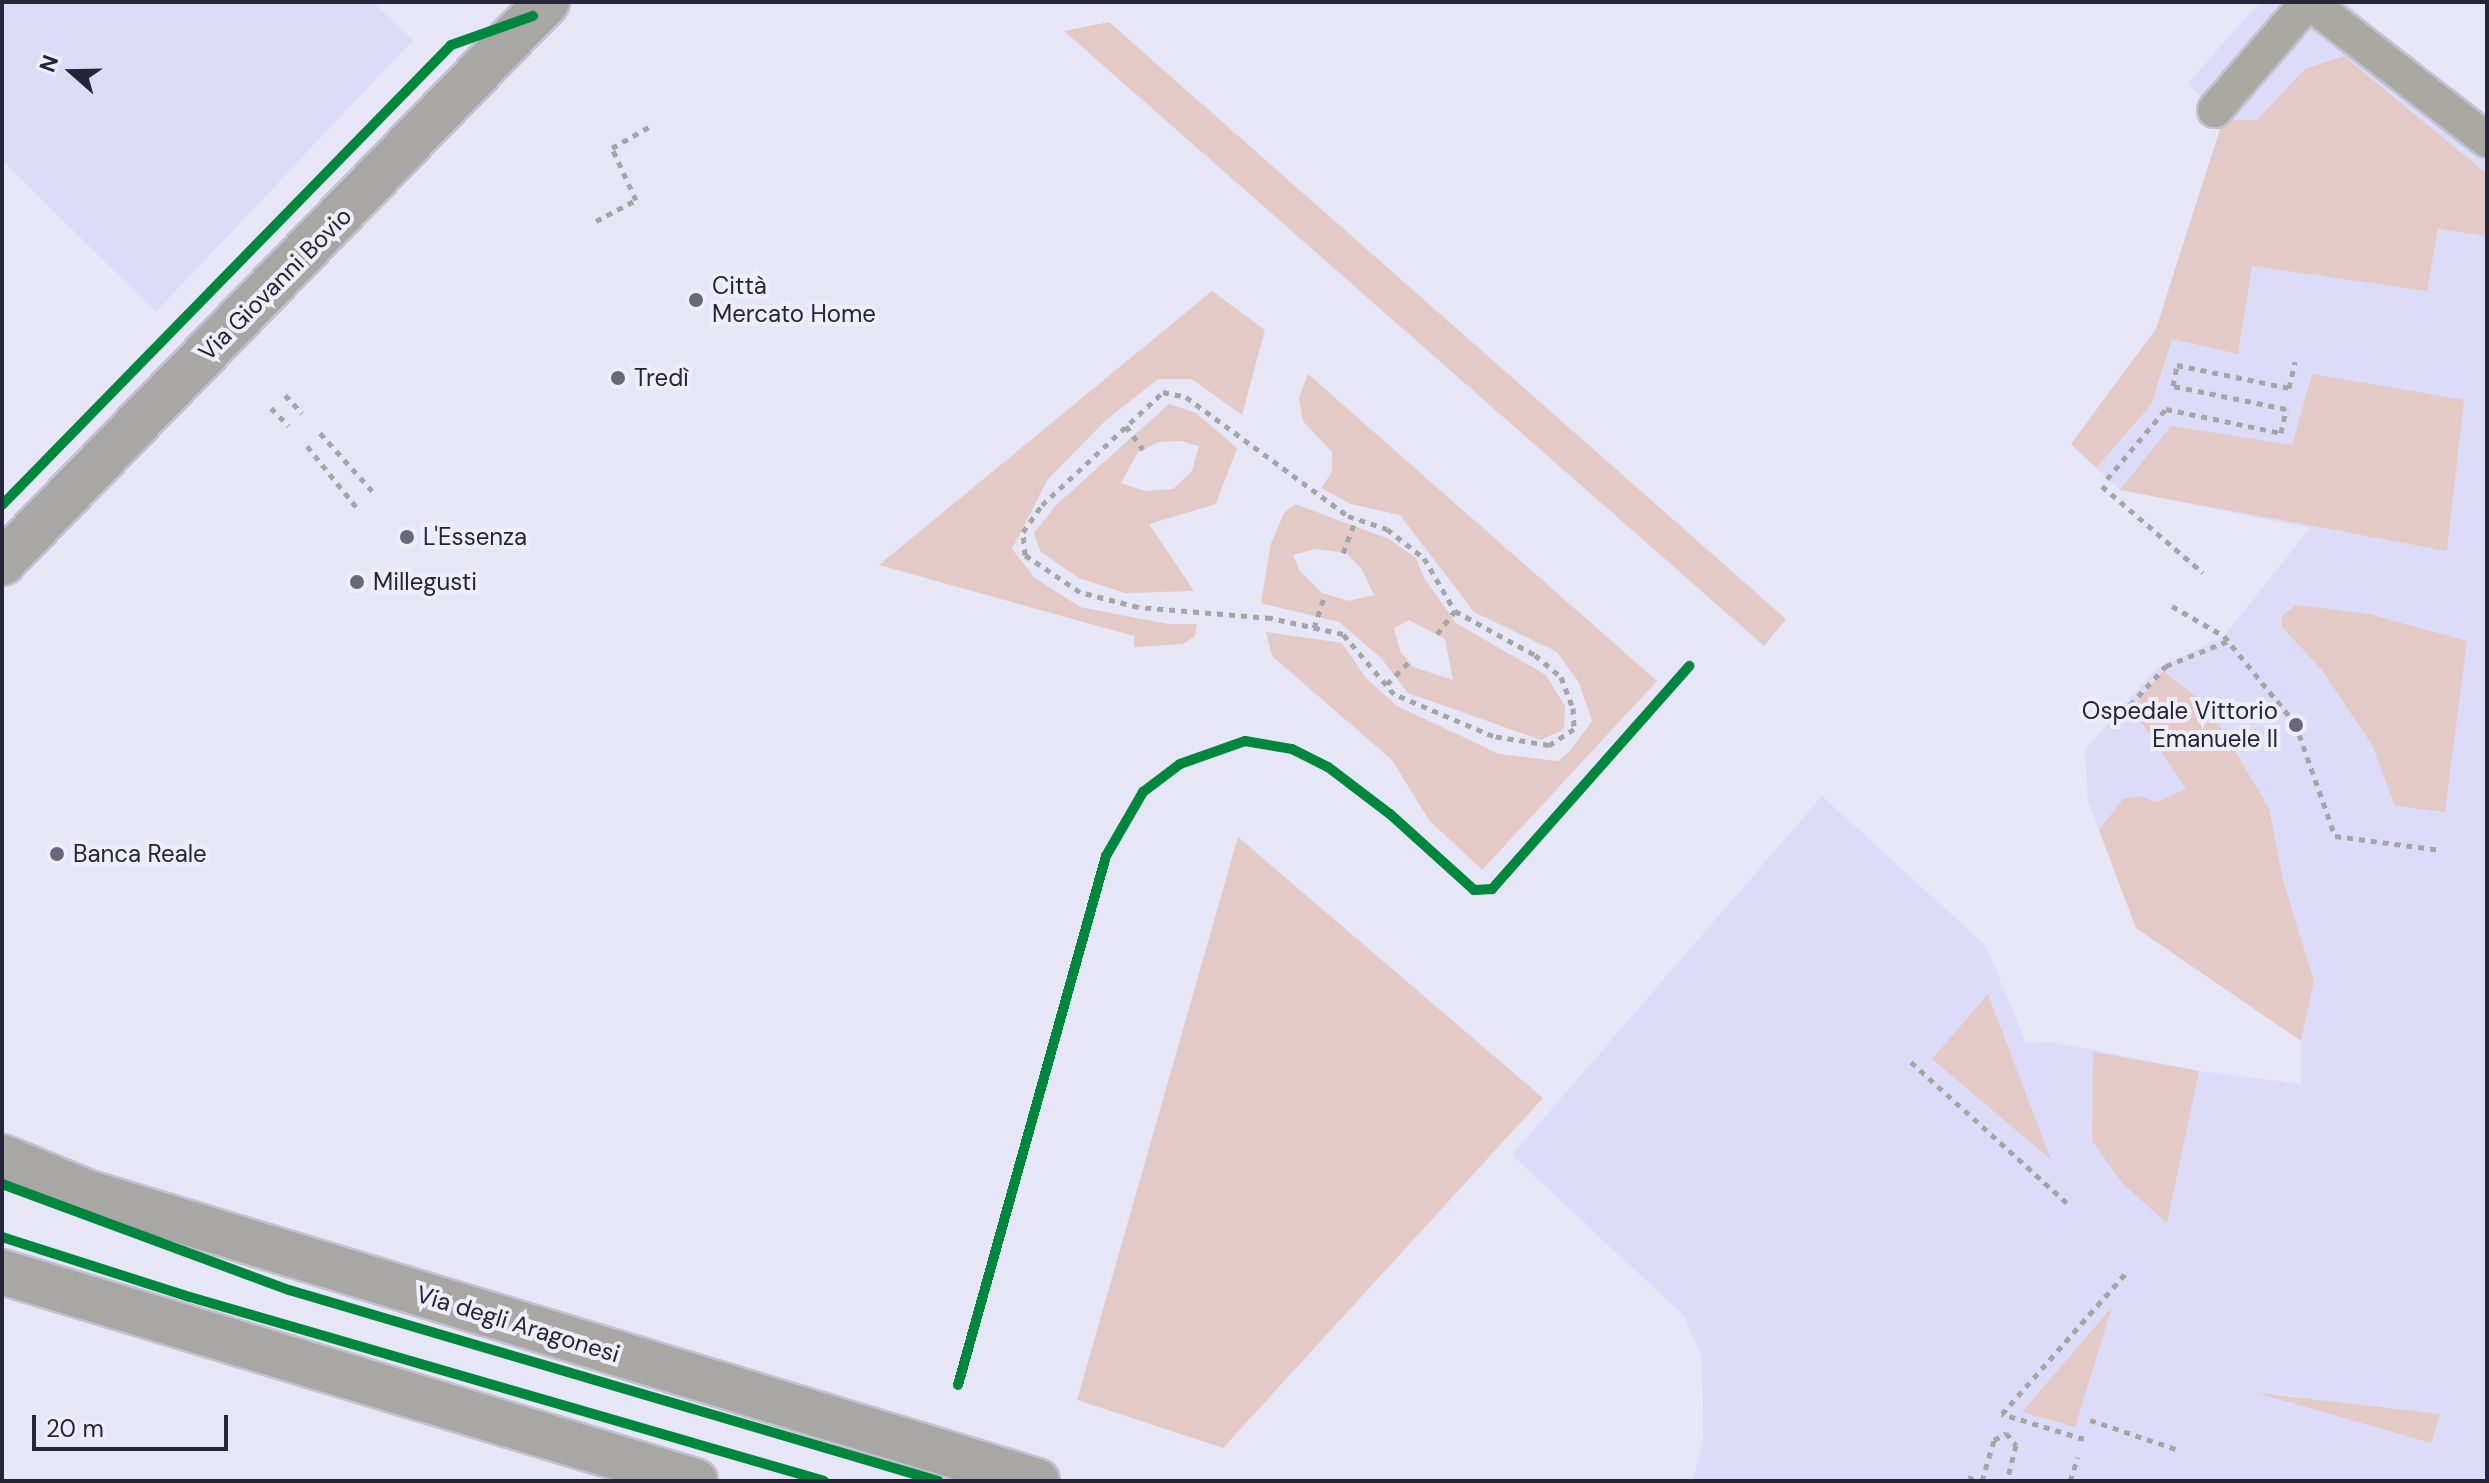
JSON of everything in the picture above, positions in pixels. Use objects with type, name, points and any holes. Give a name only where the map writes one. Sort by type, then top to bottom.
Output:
[{"type":"main road","name":"Via Giovanni Bovio","points":[[2,563],[547,2]]},
{"type":"main road","name":"Via degli Aragonesi","points":[[2,1157],[86,1192],[1037,1481]]},
{"type":"main road","points":[[2,1272],[695,1481]]},
{"type":"lane","points":[[2215,110],[2309,2],[2487,140]]},
{"type":"path","points":[[596,221],[636,200],[612,148],[654,124]]},
{"type":"path","points":[[2107,479],[2166,409],[2281,433],[2286,409],[2173,386],[2177,365],[2289,388],[2295,362]]},
{"type":"path","points":[[1163,392],[1186,397],[1356,519],[1387,529],[1424,558],[1455,611],[1535,655],[1561,677],[1573,708],[1574,729],[1549,745],[1507,739],[1438,717],[1394,694],[1343,634],[1271,618],[1138,607],[1080,592],[1025,555],[1023,532],[1042,505],[1126,426],[1163,392]]},
{"type":"path","points":[[285,395],[302,413]]},
{"type":"path","points":[[271,408],[289,426]]},
{"type":"path","points":[[1126,426],[1143,449]]},
{"type":"path","points":[[320,433],[374,493]]},
{"type":"path","points":[[307,446],[357,508]]},
{"type":"path","points":[[2102,486],[2203,573]]},
{"type":"path","points":[[1343,553],[1356,519]]},
{"type":"path","points":[[1314,628],[1325,595]]},
{"type":"path","points":[[2172,606],[2228,641],[2295,723],[2335,836],[2441,850]]},
{"type":"path","points":[[1437,634],[1455,611]]},
{"type":"path","points":[[2130,705],[2166,666],[2228,641]]},
{"type":"path","points":[[1387,684],[1409,662]]},
{"type":"path","points":[[1911,1062],[2067,1203]]},
{"type":"path","points":[[2084,1439],[2002,1414],[2126,1273]]},
{"type":"path","points":[[2090,1420],[2176,1449]]},
{"type":"path","points":[[1968,1477],[1980,1481],[1994,1440],[2006,1433],[2016,1445],[2007,1481]]},
{"type":"path","points":[[2070,1481],[2078,1457]]},
{"type":"shaded area","points":[[2,2],[373,2],[413,40],[156,312],[2,160]]},
{"type":"shaded area","name":"Ospedale Vittorio Emanuele II","points":[[2260,2],[2345,2],[2487,124],[2487,1481],[1693,1481],[1703,1442],[1702,1357],[1684,1316],[1512,1155],[1822,796],[1986,946],[2026,1043],[2053,1042],[2199,1071],[2301,1084],[2301,1040],[2136,928],[2088,801],[2085,750],[2156,669],[2224,636],[2310,528],[2120,490],[2071,444],[2156,329],[2223,120],[2188,83]]},
{"type":"shaded area","points":[[1109,22],[1786,619],[1764,646],[1064,31]]},
{"type":"shaded area","points":[[2344,56],[2487,174],[2487,236],[2438,229],[2427,291],[2252,266],[2238,354],[2172,339],[2151,405],[2096,468],[2071,444],[2156,329],[2223,120],[2257,120],[2305,69]]},
{"type":"shaded area","points":[[1212,291],[1265,330],[1242,415],[1192,379],[1158,379],[1106,420],[1048,479],[1012,549],[1035,578],[1080,607],[1167,624],[1197,624],[1195,636],[1183,644],[1134,647],[1134,636],[879,565]]},
{"type":"shaded area","points":[[1308,374],[1657,681],[1482,870],[1429,820],[1392,760],[1272,656],[1266,632],[1342,643],[1366,678],[1397,706],[1499,754],[1558,761],[1570,751],[1592,721],[1579,683],[1557,652],[1474,612],[1400,515],[1351,504],[1321,488],[1332,472],[1332,452],[1303,421],[1299,397]]},
{"type":"shaded area","points":[[2312,374],[2464,400],[2447,551],[2120,490],[2171,426],[2292,445]]},
{"type":"shaded area","points":[[1169,404],[1196,413],[1237,448],[1216,504],[1149,524],[1194,591],[1125,593],[1079,578],[1041,552],[1034,533],[1056,505]],"holes":[[[1181,441],[1199,446],[1192,471],[1173,489],[1145,491],[1121,483],[1138,452],[1159,442]]]},
{"type":"shaded area","points":[[1295,504],[1389,539],[1416,558],[1424,578],[1456,623],[1546,675],[1565,706],[1564,729],[1541,740],[1408,693],[1381,658],[1339,622],[1261,603],[1271,543],[1284,513]],"holes":[[[1316,549],[1346,553],[1361,568],[1374,595],[1349,601],[1322,593],[1300,571],[1293,555]],[[1409,620],[1445,639],[1453,680],[1413,667],[1400,651],[1394,628]]]},
{"type":"shaded area","points":[[2296,605],[2369,614],[2467,641],[2445,812],[2395,806],[2372,745],[2321,669],[2282,627],[2282,616]]},
{"type":"shaded area","points":[[2163,671],[2194,695],[2223,731],[2269,808],[2283,880],[2314,981],[2301,1041],[2136,928],[2099,830],[2123,799],[2139,796],[2157,802],[2186,789],[2132,708]]},
{"type":"shaded area","points":[[1238,837],[1543,1098],[1223,1448],[1077,1400]]},
{"type":"shaded area","points":[[1988,994],[2051,1160],[1932,1059]]},
{"type":"shaded area","points":[[2093,1052],[2199,1071],[2167,1223],[2123,1184],[2092,1141]]},
{"type":"shaded area","points":[[2112,1307],[2075,1427],[2022,1412]]},
{"type":"shaded area","points":[[2257,1393],[2440,1414],[2431,1443]]},
{"type":"cycle path","points":[[2,505],[451,45],[533,16]]},
{"type":"cycle path","points":[[958,1385],[1106,856],[1143,792],[1180,764],[1245,741],[1292,749],[1328,767],[1390,814],[1474,890],[1492,889],[1689,666]]},
{"type":"cycle path","points":[[2,1184],[289,1290],[938,1481]]},
{"type":"cycle path","points":[[2,1237],[190,1297],[824,1481]]},
{"type":"place","name":"Città Mercato Home","points":[[696,300]]},
{"type":"place","name":"Tredì","points":[[618,378]]},
{"type":"place","name":"L'Essenza","points":[[407,537]]},
{"type":"place","name":"Millegusti","points":[[357,582]]},
{"type":"place","name":"Ospedale Vittorio Emanuele II","points":[[2296,725]]},
{"type":"place","name":"Banca Reale","points":[[57,854]]}]
